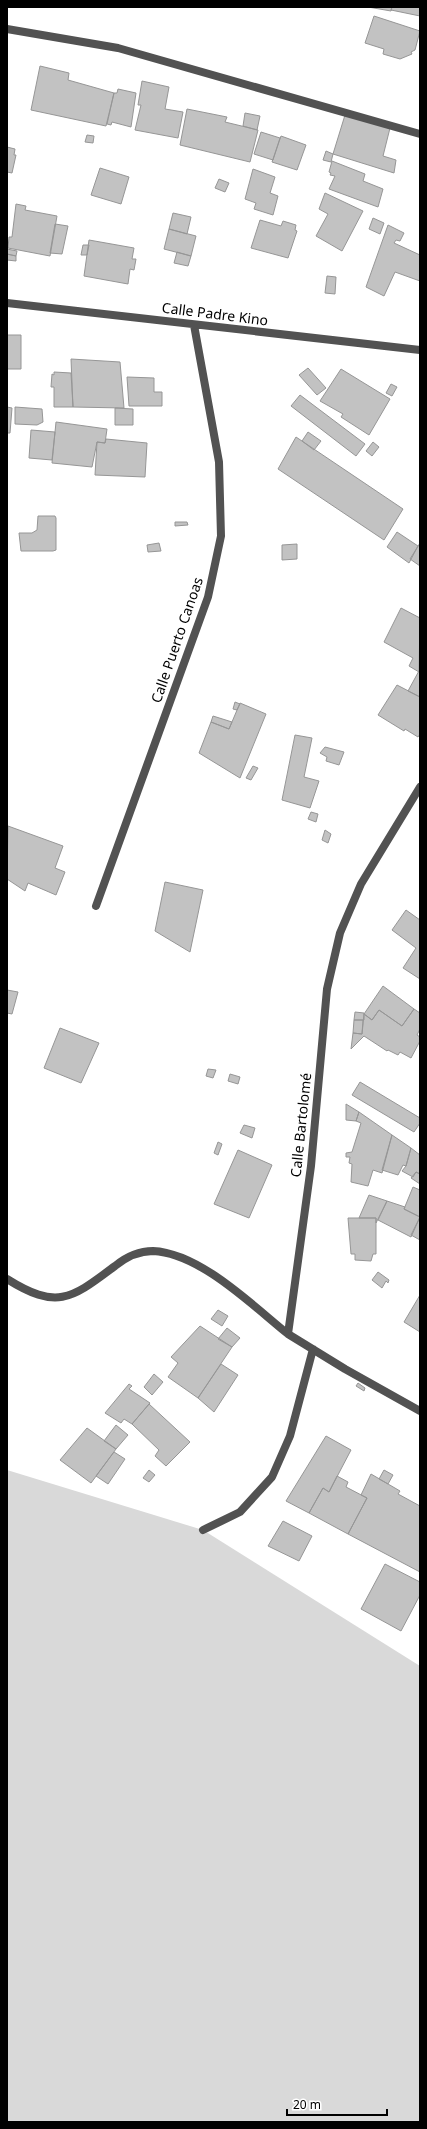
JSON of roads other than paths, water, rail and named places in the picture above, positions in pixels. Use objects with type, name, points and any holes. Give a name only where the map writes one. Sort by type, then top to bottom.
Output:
[{"type":"street","points":[[7,29],[118,48],[420,134]]},
{"type":"street","name":"Calle Padre Kino","points":[[7,303],[420,350]]},
{"type":"street","name":"Calle Puerto Canoas","points":[[96,906],[208,597],[221,536],[219,462],[194,325]]},
{"type":"street","name":"Calle Bartolomé","points":[[288,1334],[311,1166],[327,989],[340,933],[361,884],[420,787]]},
{"type":"street","points":[[7,1279],[19,1287],[43,1296],[65,1298],[81,1290],[129,1255],[153,1251],[180,1256],[207,1271],[288,1334],[420,1411]]},
{"type":"street","points":[[203,1530],[240,1512],[272,1477],[290,1436],[313,1349]]}]
